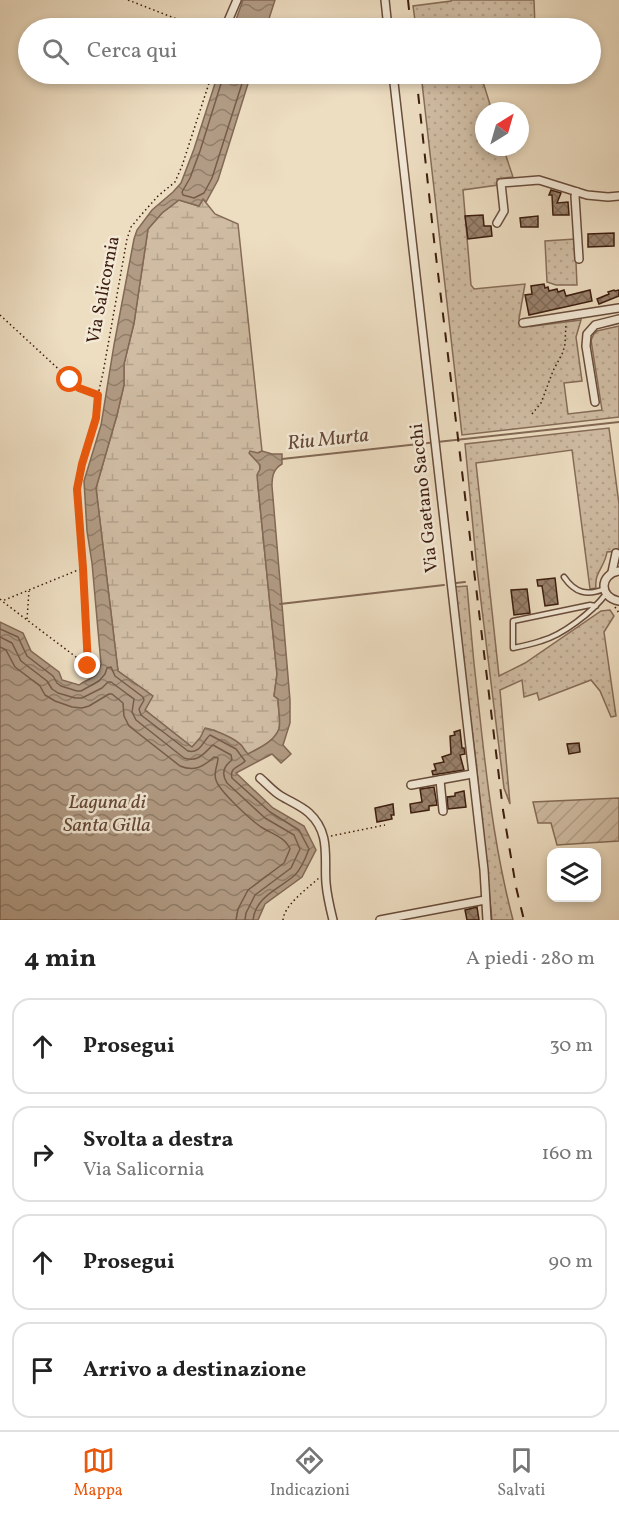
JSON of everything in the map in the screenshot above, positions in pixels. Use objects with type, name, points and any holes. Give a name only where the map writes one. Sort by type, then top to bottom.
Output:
[{"type":"street","points":[[229,18],[237,0]]},
{"type":"street","points":[[384,0],[387,18]]},
{"type":"street","name":"Via Gaetano Sacchi","points":[[394,84],[484,870],[487,920]]},
{"type":"street","points":[[498,223],[504,211],[501,183],[539,180],[587,195],[619,196]]},
{"type":"street","points":[[577,192],[575,196],[579,259]]},
{"type":"street","points":[[524,323],[619,308]]},
{"type":"street","points":[[595,402],[586,334],[596,325],[619,319]]},
{"type":"street","points":[[619,558],[616,553],[615,572],[605,579],[605,591],[613,600],[619,602]]},
{"type":"street","points":[[411,785],[472,774]]},
{"type":"street","points":[[260,778],[280,796],[311,814],[322,830],[326,882],[333,920]]},
{"type":"street","points":[[440,780],[443,811]]},
{"type":"street","points":[[380,920],[485,900]]},
{"type":"lane","points":[[564,577],[569,584],[585,593],[605,591]]},
{"type":"lane","points":[[596,606],[590,605],[513,621],[513,648],[543,641],[563,631],[596,606],[605,591]]},
{"type":"path","points":[[128,0],[174,18]]},
{"type":"path","name":"Via Salicornia","points":[[27,620],[88,666],[77,489],[96,418],[98,395],[127,239],[132,227],[142,214],[175,182],[209,84]]},
{"type":"path","points":[[0,315],[79,388],[98,395]]},
{"type":"path","points":[[532,414],[541,403],[563,352],[567,316]]},
{"type":"path","points":[[1,600],[83,568]]},
{"type":"path","points":[[27,620],[29,590]]},
{"type":"path","points":[[1,600],[27,620]]},
{"type":"path","points":[[324,837],[385,825]]},
{"type":"path","points":[[283,920],[296,899],[327,872]]},
{"type":"green space","points":[[534,0],[535,18],[415,18],[413,6],[451,1]]},
{"type":"green space","points":[[422,84],[483,84],[489,102],[475,102],[475,156],[506,156],[513,177],[497,179],[498,185],[463,190],[471,285],[474,289],[525,284],[519,319],[520,326],[581,320],[576,337],[582,381],[564,383],[568,414],[602,410],[591,340],[597,331],[619,326],[619,417],[462,435]]},
{"type":"green space","points":[[203,199],[215,214],[238,224],[262,451],[258,453],[260,469],[258,486],[277,674],[274,696],[278,699],[280,726],[277,734],[270,741],[248,754],[241,745],[214,730],[200,738],[192,747],[145,710],[152,696],[118,671],[96,488],[124,385],[124,364],[134,323],[148,229],[162,213],[179,200],[199,206]]},
{"type":"green space","points":[[575,239],[577,285],[556,285],[547,282],[545,241]]},
{"type":"green space","points":[[609,428],[619,504],[619,551],[607,552],[598,574],[596,588],[590,589],[572,450],[476,463],[499,676],[525,663],[601,611],[610,610],[614,616],[604,632],[616,716],[611,717],[600,691],[591,680],[539,700],[537,693],[524,697],[522,680],[500,690],[510,804],[504,788],[477,569],[465,444]]},
{"type":"green space","points":[[467,586],[491,805],[502,874],[513,920],[492,920],[476,762],[454,587]]},
{"type":"green space","points":[[619,798],[619,841],[557,845],[551,823],[538,823],[533,802]]},
{"type":"water","points":[[243,0],[275,0],[269,18],[237,18]]},
{"type":"water","name":"Laguna di Santa Gilla","points":[[215,84],[248,84],[218,180],[206,202],[203,199],[199,206],[179,200],[162,213],[148,229],[134,323],[124,364],[124,385],[96,488],[118,671],[153,696],[145,710],[192,747],[205,728],[235,740],[248,754],[274,738],[280,722],[278,699],[274,696],[277,674],[257,475],[260,465],[249,453],[250,451],[258,453],[262,451],[282,454],[282,464],[274,473],[272,486],[290,700],[290,723],[283,745],[291,754],[281,763],[272,754],[236,773],[273,808],[304,826],[316,850],[302,877],[265,904],[258,920],[0,920],[0,622],[23,633],[31,651],[59,672],[62,680],[79,685],[96,675],[100,669],[84,481],[101,425],[134,239],[137,230],[152,210],[181,183]]},
{"type":"building","points":[[551,190],[561,193],[557,203],[568,202],[569,215],[553,215],[552,195],[549,195]]},
{"type":"building","points":[[483,215],[484,226],[491,226],[492,236],[468,239],[465,216]]},
{"type":"building","points":[[538,216],[538,227],[521,227],[520,218]]},
{"type":"building","points":[[614,233],[614,246],[588,247],[588,234]]},
{"type":"building","points":[[544,284],[549,291],[564,290],[566,296],[590,290],[592,301],[529,315],[525,295],[532,294],[531,286]]},
{"type":"building","points":[[614,290],[619,290],[619,296],[599,304],[597,299]]},
{"type":"building","points":[[555,578],[558,604],[545,606],[542,586],[538,586],[537,580]]},
{"type":"building","points":[[527,589],[530,613],[514,615],[511,590]]},
{"type":"building","points":[[460,730],[465,754],[460,755],[464,770],[433,775],[432,771],[436,770],[434,764],[444,762],[442,757],[451,754],[450,736]]},
{"type":"building","points":[[579,743],[580,752],[569,754],[567,744]]},
{"type":"building","points":[[434,787],[437,805],[429,806],[429,810],[411,813],[410,804],[422,802],[420,789]]},
{"type":"building","points":[[464,791],[466,807],[448,809],[447,797]]},
{"type":"building","points":[[393,804],[392,819],[377,822],[375,808]]},
{"type":"building","points":[[477,907],[479,920],[467,920],[465,910]]},
{"type":"waterway","name":"Riu Murta","points":[[282,459],[619,422]]},
{"type":"waterway","points":[[456,583],[465,582]]},
{"type":"waterway","points":[[280,604],[444,585]]},
{"type":"railway","points":[[408,0],[410,18]]},
{"type":"railway","points":[[417,84],[503,810],[524,920]]},
{"type":"route","points":[[70,380],[79,388],[98,395],[96,418],[77,489],[88,666]]}]
